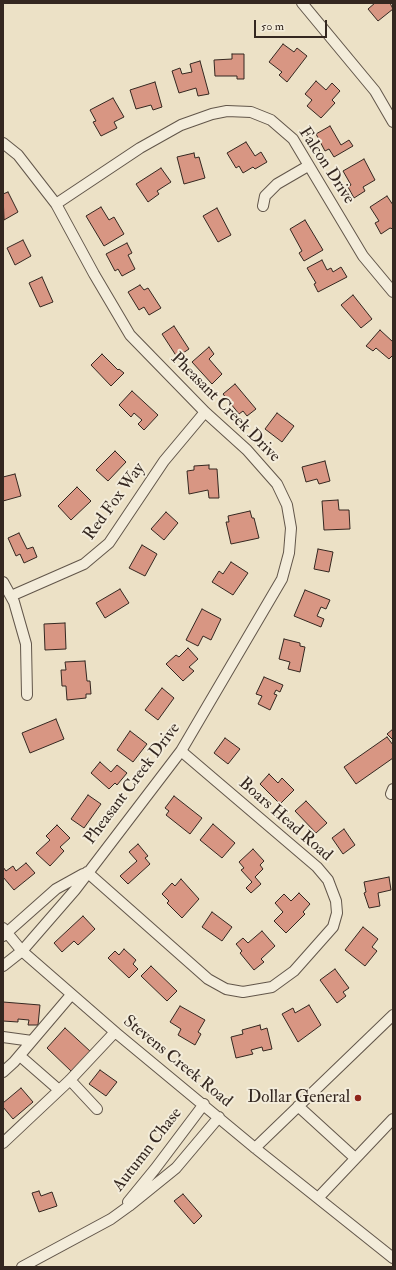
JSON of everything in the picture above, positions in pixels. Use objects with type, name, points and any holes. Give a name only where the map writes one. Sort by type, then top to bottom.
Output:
[{"type":"street","points":[[302,3],[375,91],[393,122]]},
{"type":"street","name":"Falcon Drive","points":[[56,204],[140,148],[181,125],[212,114],[227,112],[251,112],[271,120],[293,139],[363,256],[393,292]]},
{"type":"street","name":"Pheasant Creek Drive","points":[[3,143],[18,155],[56,204],[94,274],[130,335],[205,412],[247,450],[277,484],[287,506],[291,528],[290,547],[282,579],[181,751],[53,915],[22,951],[3,966]]},
{"type":"street","points":[[263,206],[265,196],[277,184],[308,166]]},
{"type":"street","name":"Red Fox Way","points":[[11,596],[84,564],[109,543],[164,461],[205,412]]},
{"type":"street","points":[[3,582],[11,596],[26,644],[27,696]]},
{"type":"street","name":"Boars Head Road","points":[[87,872],[208,979],[226,989],[243,992],[272,987],[294,971],[333,927],[337,913],[336,901],[328,880],[318,867],[181,751]]},
{"type":"street","name":"Pheasant Creek Drive","points":[[4,932],[42,903],[56,890],[87,872]]},
{"type":"street","points":[[42,903],[53,915]]},
{"type":"street","name":"Stevens Creek Road","points":[[4,932],[22,951],[115,1032],[204,1104],[254,1148],[393,1258]]},
{"type":"street","points":[[3,1072],[8,1070],[71,995]]},
{"type":"street","points":[[254,1148],[393,1014]]},
{"type":"street","points":[[3,1143],[70,1080],[115,1032]]},
{"type":"street","points":[[3,1037],[32,1041]]},
{"type":"street","points":[[20,1056],[59,1090]]},
{"type":"street","points":[[70,1080],[97,1108]]},
{"type":"street","name":"Autumn Chase","points":[[116,1215],[156,1169],[204,1104]]},
{"type":"street","points":[[298,1106],[356,1158]]},
{"type":"street","name":"Autumn Chase","points":[[22,1267],[116,1215],[176,1168],[219,1117]]},
{"type":"street","points":[[318,1198],[393,1119]]},
{"type":"building","points":[[375,3],[390,3],[393,9],[378,21],[368,9]]},
{"type":"building","points":[[283,44],[294,52],[297,48],[307,56],[287,82],[279,75],[282,72],[269,62]]},
{"type":"building","points":[[232,54],[244,54],[244,79],[237,79],[237,76],[215,76],[214,60],[232,59]]},
{"type":"building","points":[[200,61],[209,94],[198,96],[196,88],[179,93],[172,71],[180,68],[182,74],[192,72],[190,64]]},
{"type":"building","points":[[316,81],[326,90],[332,83],[340,91],[332,100],[335,103],[321,118],[307,106],[312,100],[305,94]]},
{"type":"building","points":[[155,82],[162,107],[153,110],[151,105],[136,109],[130,90]]},
{"type":"building","points":[[113,98],[124,117],[114,122],[117,128],[101,136],[93,122],[96,121],[90,110]]},
{"type":"building","points":[[330,126],[341,145],[349,140],[353,146],[334,157],[329,149],[325,151],[316,134]]},
{"type":"building","points":[[246,142],[255,156],[261,152],[267,162],[255,169],[253,167],[243,173],[239,166],[236,168],[227,153]]},
{"type":"building","points":[[194,153],[195,158],[199,157],[205,178],[184,184],[177,157]]},
{"type":"building","points":[[364,159],[375,180],[363,187],[365,191],[354,198],[348,187],[351,185],[343,171]]},
{"type":"building","points":[[161,168],[171,182],[157,191],[159,194],[148,202],[136,184]]},
{"type":"building","points":[[8,192],[18,212],[4,220],[3,194]]},
{"type":"building","points":[[387,196],[393,205],[393,229],[390,228],[381,234],[375,223],[379,221],[370,207]]},
{"type":"building","points":[[101,207],[109,220],[114,217],[124,234],[104,246],[86,216]]},
{"type":"building","points":[[217,208],[231,235],[218,242],[203,216]]},
{"type":"building","points":[[305,220],[323,250],[304,261],[299,253],[302,251],[290,229]]},
{"type":"building","points":[[23,240],[31,256],[15,265],[7,248]]},
{"type":"building","points":[[127,243],[132,253],[128,255],[135,269],[122,276],[118,269],[115,271],[106,254]]},
{"type":"building","points":[[322,260],[327,270],[331,268],[333,272],[341,267],[347,277],[318,292],[314,284],[316,283],[307,268]]},
{"type":"building","points":[[42,277],[53,302],[40,307],[29,283]]},
{"type":"building","points":[[140,285],[144,290],[148,288],[161,308],[149,315],[144,307],[139,310],[128,292]]},
{"type":"building","points":[[353,295],[372,319],[361,328],[341,305]]},
{"type":"building","points":[[174,326],[189,349],[177,357],[162,334]]},
{"type":"building","points":[[380,330],[393,342],[393,355],[389,359],[376,348],[373,351],[366,346]]},
{"type":"building","points":[[209,347],[214,354],[209,359],[222,374],[212,384],[192,362]]},
{"type":"building","points":[[102,354],[118,370],[119,369],[124,373],[111,386],[91,365]]},
{"type":"building","points":[[235,384],[256,409],[247,416],[243,411],[239,414],[223,394]]},
{"type":"building","points":[[132,391],[158,415],[144,430],[138,424],[142,420],[134,413],[131,417],[119,405]]},
{"type":"building","points":[[277,413],[294,426],[282,442],[265,429]]},
{"type":"building","points":[[115,451],[126,462],[108,481],[96,470]]},
{"type":"building","points":[[325,461],[330,481],[319,484],[317,479],[306,482],[302,467]]},
{"type":"building","points":[[209,465],[209,469],[217,469],[219,498],[209,498],[208,490],[189,494],[187,471],[194,470],[194,466]]},
{"type":"building","points":[[15,474],[21,496],[3,501],[3,477]]},
{"type":"building","points":[[77,487],[91,501],[71,520],[58,506]]},
{"type":"building","points":[[338,500],[339,510],[349,510],[350,529],[324,530],[322,501]]},
{"type":"building","points":[[250,511],[252,518],[254,518],[259,538],[231,544],[226,522],[229,522],[228,516]]},
{"type":"building","points":[[166,512],[178,523],[164,540],[151,529]]},
{"type":"building","points":[[19,533],[27,549],[33,547],[37,557],[24,563],[20,554],[16,556],[8,538]]},
{"type":"building","points":[[142,545],[157,554],[145,576],[129,568]]},
{"type":"building","points":[[318,549],[333,552],[329,572],[314,569]]},
{"type":"building","points":[[231,562],[248,573],[233,595],[212,582],[219,571],[223,574]]},
{"type":"building","points":[[120,589],[129,603],[105,618],[96,603]]},
{"type":"building","points":[[305,590],[330,600],[326,609],[321,607],[317,616],[324,619],[321,627],[294,616]]},
{"type":"building","points":[[202,609],[221,619],[211,640],[203,636],[198,646],[186,640]]},
{"type":"building","points":[[65,623],[66,649],[45,650],[44,624]]},
{"type":"building","points":[[284,639],[300,643],[300,646],[305,647],[300,672],[288,669],[290,662],[279,659]]},
{"type":"building","points":[[188,648],[198,659],[189,667],[194,671],[183,681],[166,664],[176,655],[179,657]]},
{"type":"building","points":[[85,661],[87,681],[90,681],[91,694],[86,694],[86,698],[67,700],[66,686],[62,686],[61,670],[66,670],[65,662]]},
{"type":"building","points":[[264,677],[283,685],[280,692],[276,690],[274,694],[277,695],[270,710],[258,704],[262,696],[256,694]]},
{"type":"building","points":[[162,688],[174,698],[158,720],[145,710]]},
{"type":"building","points":[[56,719],[64,739],[30,753],[22,733]]},
{"type":"building","points":[[393,729],[393,740],[387,734]]},
{"type":"building","points":[[130,731],[147,744],[133,762],[117,750]]},
{"type":"building","points":[[387,737],[393,745],[393,758],[356,784],[344,767]]},
{"type":"building","points":[[225,738],[240,749],[228,764],[214,753]]},
{"type":"building","points":[[100,762],[111,772],[117,765],[127,773],[117,785],[115,783],[109,789],[91,773]]},
{"type":"building","points":[[269,774],[278,783],[282,778],[294,790],[280,804],[260,784]]},
{"type":"building","points":[[88,795],[101,804],[84,828],[71,819]]},
{"type":"building","points":[[174,796],[202,818],[190,834],[166,815],[169,811],[165,808]]},
{"type":"building","points":[[306,801],[327,823],[316,833],[295,811]]},
{"type":"building","points":[[213,824],[235,843],[222,858],[200,840]]},
{"type":"building","points":[[57,825],[70,838],[60,847],[64,851],[50,866],[36,853],[50,840],[46,836]]},
{"type":"building","points":[[344,829],[355,845],[343,854],[332,838]]},
{"type":"building","points":[[138,844],[148,856],[145,858],[150,864],[128,884],[120,876],[137,861],[129,852]]},
{"type":"building","points":[[253,849],[264,861],[260,865],[263,869],[255,877],[261,884],[251,893],[246,888],[252,882],[241,870],[244,868],[239,862]]},
{"type":"building","points":[[26,863],[35,873],[14,890],[3,877],[3,867],[6,871],[13,866],[16,871]]},
{"type":"building","points":[[389,877],[391,890],[378,893],[380,906],[369,908],[364,893],[366,892],[364,882]]},
{"type":"building","points":[[181,879],[199,899],[182,918],[167,903],[169,901],[162,894],[172,883],[175,886]]},
{"type":"building","points":[[299,893],[310,904],[303,912],[305,914],[286,933],[274,921],[283,912],[275,903],[284,894],[291,901]]},
{"type":"building","points":[[212,912],[232,927],[222,941],[202,927]]},
{"type":"building","points":[[83,916],[95,929],[78,945],[74,941],[62,952],[54,943]]},
{"type":"building","points":[[363,927],[378,939],[372,947],[377,951],[365,966],[345,950]]},
{"type":"building","points":[[262,931],[275,946],[261,959],[264,962],[254,970],[240,953],[242,951],[236,944],[243,938],[248,943]]},
{"type":"building","points":[[124,949],[136,960],[133,964],[138,969],[129,978],[108,958],[115,951],[119,955]]},
{"type":"building","points":[[151,966],[177,991],[167,1001],[141,976]]},
{"type":"building","points":[[335,969],[349,988],[343,992],[346,996],[337,1003],[320,980]]},
{"type":"building","points":[[3,1002],[40,1005],[38,1025],[28,1025],[29,1020],[18,1019],[18,1022],[3,1021]]},
{"type":"building","points":[[309,1005],[321,1025],[298,1042],[282,1014],[293,1008],[295,1013]]},
{"type":"building","points":[[180,1006],[205,1020],[198,1032],[201,1034],[195,1045],[178,1035],[181,1029],[170,1022]]},
{"type":"building","points":[[260,1025],[261,1030],[267,1028],[272,1049],[263,1051],[262,1047],[251,1050],[253,1054],[236,1058],[231,1037],[243,1034],[242,1030]]},
{"type":"building","points":[[65,1028],[91,1052],[72,1072],[47,1048]]},
{"type":"building","points":[[100,1070],[117,1082],[106,1096],[89,1084]]},
{"type":"building","points":[[21,1088],[33,1102],[13,1119],[3,1107],[3,1103]]},
{"type":"building","points":[[39,1191],[41,1196],[52,1192],[57,1206],[39,1212],[32,1193]]},
{"type":"building","points":[[183,1194],[202,1216],[194,1224],[174,1201]]},
{"type":"place","name":"Dollar General","points":[[358,1098]]}]
